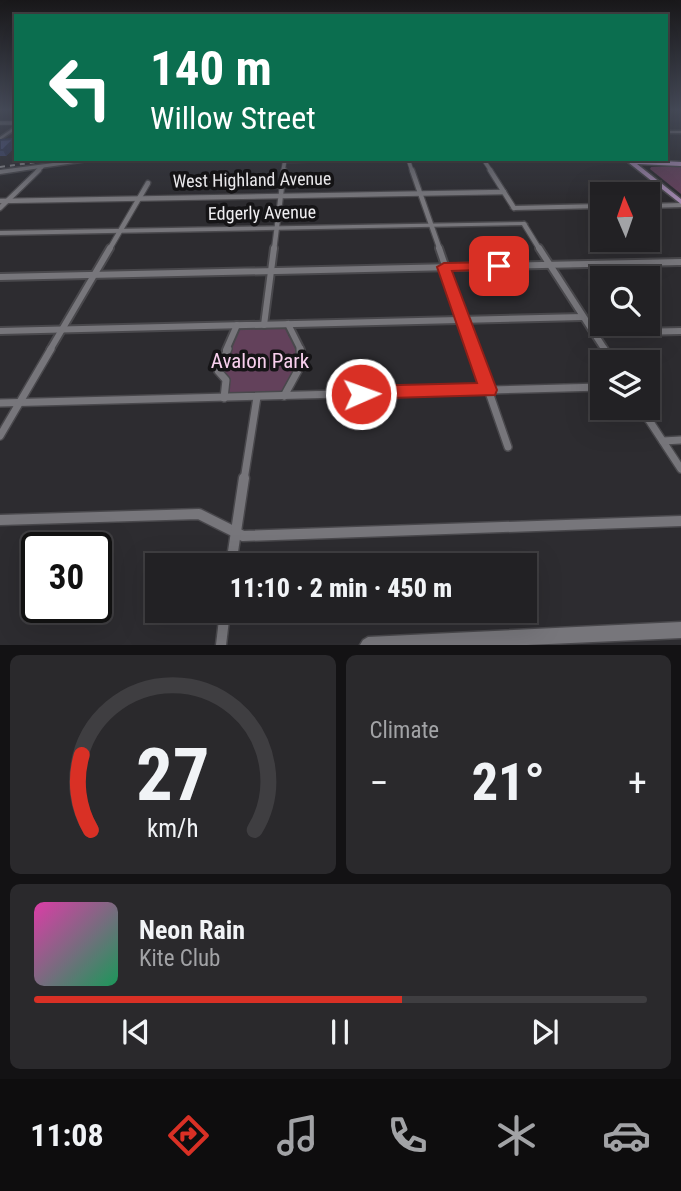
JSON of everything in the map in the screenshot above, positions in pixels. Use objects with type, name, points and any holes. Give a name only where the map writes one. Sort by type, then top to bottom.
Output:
[{"type":"main road","points":[[633,162],[681,164]]},
{"type":"main road","points":[[633,162],[681,203]]},
{"type":"street","points":[[1,140],[8,141]]},
{"type":"street","points":[[0,172],[84,161]]},
{"type":"street","points":[[264,325],[284,161]]},
{"type":"street","points":[[409,161],[508,447]]},
{"type":"street","points":[[484,161],[590,328]]},
{"type":"street","points":[[0,208],[42,167]]},
{"type":"street","points":[[0,436],[148,183]]},
{"type":"street","name":"West Highland Avenue","points":[[0,201],[504,192]]},
{"type":"street","points":[[660,204],[681,203]]},
{"type":"street","points":[[514,208],[590,206]]},
{"type":"street","name":"Edgerly Avenue","points":[[0,233],[524,224]]},
{"type":"street","points":[[0,277],[681,262]]},
{"type":"street","points":[[0,331],[583,317]]},
{"type":"street","points":[[284,396],[290,378],[300,368],[303,359],[299,347],[289,335],[288,324]]},
{"type":"street","points":[[224,398],[226,380],[218,371],[219,364],[225,349],[236,336],[237,326]]},
{"type":"street","points":[[660,331],[681,331]]},
{"type":"street","points":[[0,403],[590,387]]},
{"type":"street","points":[[232,553],[257,397]]},
{"type":"street","points":[[649,420],[681,469]]},
{"type":"street","points":[[663,441],[681,440]]},
{"type":"street","points":[[0,520],[199,514],[243,536],[681,521]]},
{"type":"street","points":[[221,645],[224,623]]},
{"type":"street","points":[[368,645],[516,641],[681,629]]},
{"type":"green space","points":[[681,166],[681,194],[650,169],[651,167]]},
{"type":"green space","name":"Avalon Park","points":[[288,325],[288,335],[301,353],[283,395],[225,397],[228,389],[223,376],[223,359],[238,326]]},
{"type":"building","points":[[0,140],[13,140],[3,150],[0,150]]},
{"type":"railway","points":[[0,167],[44,161]]},
{"type":"route","points":[[361,394],[488,390],[444,267],[499,266]]}]
